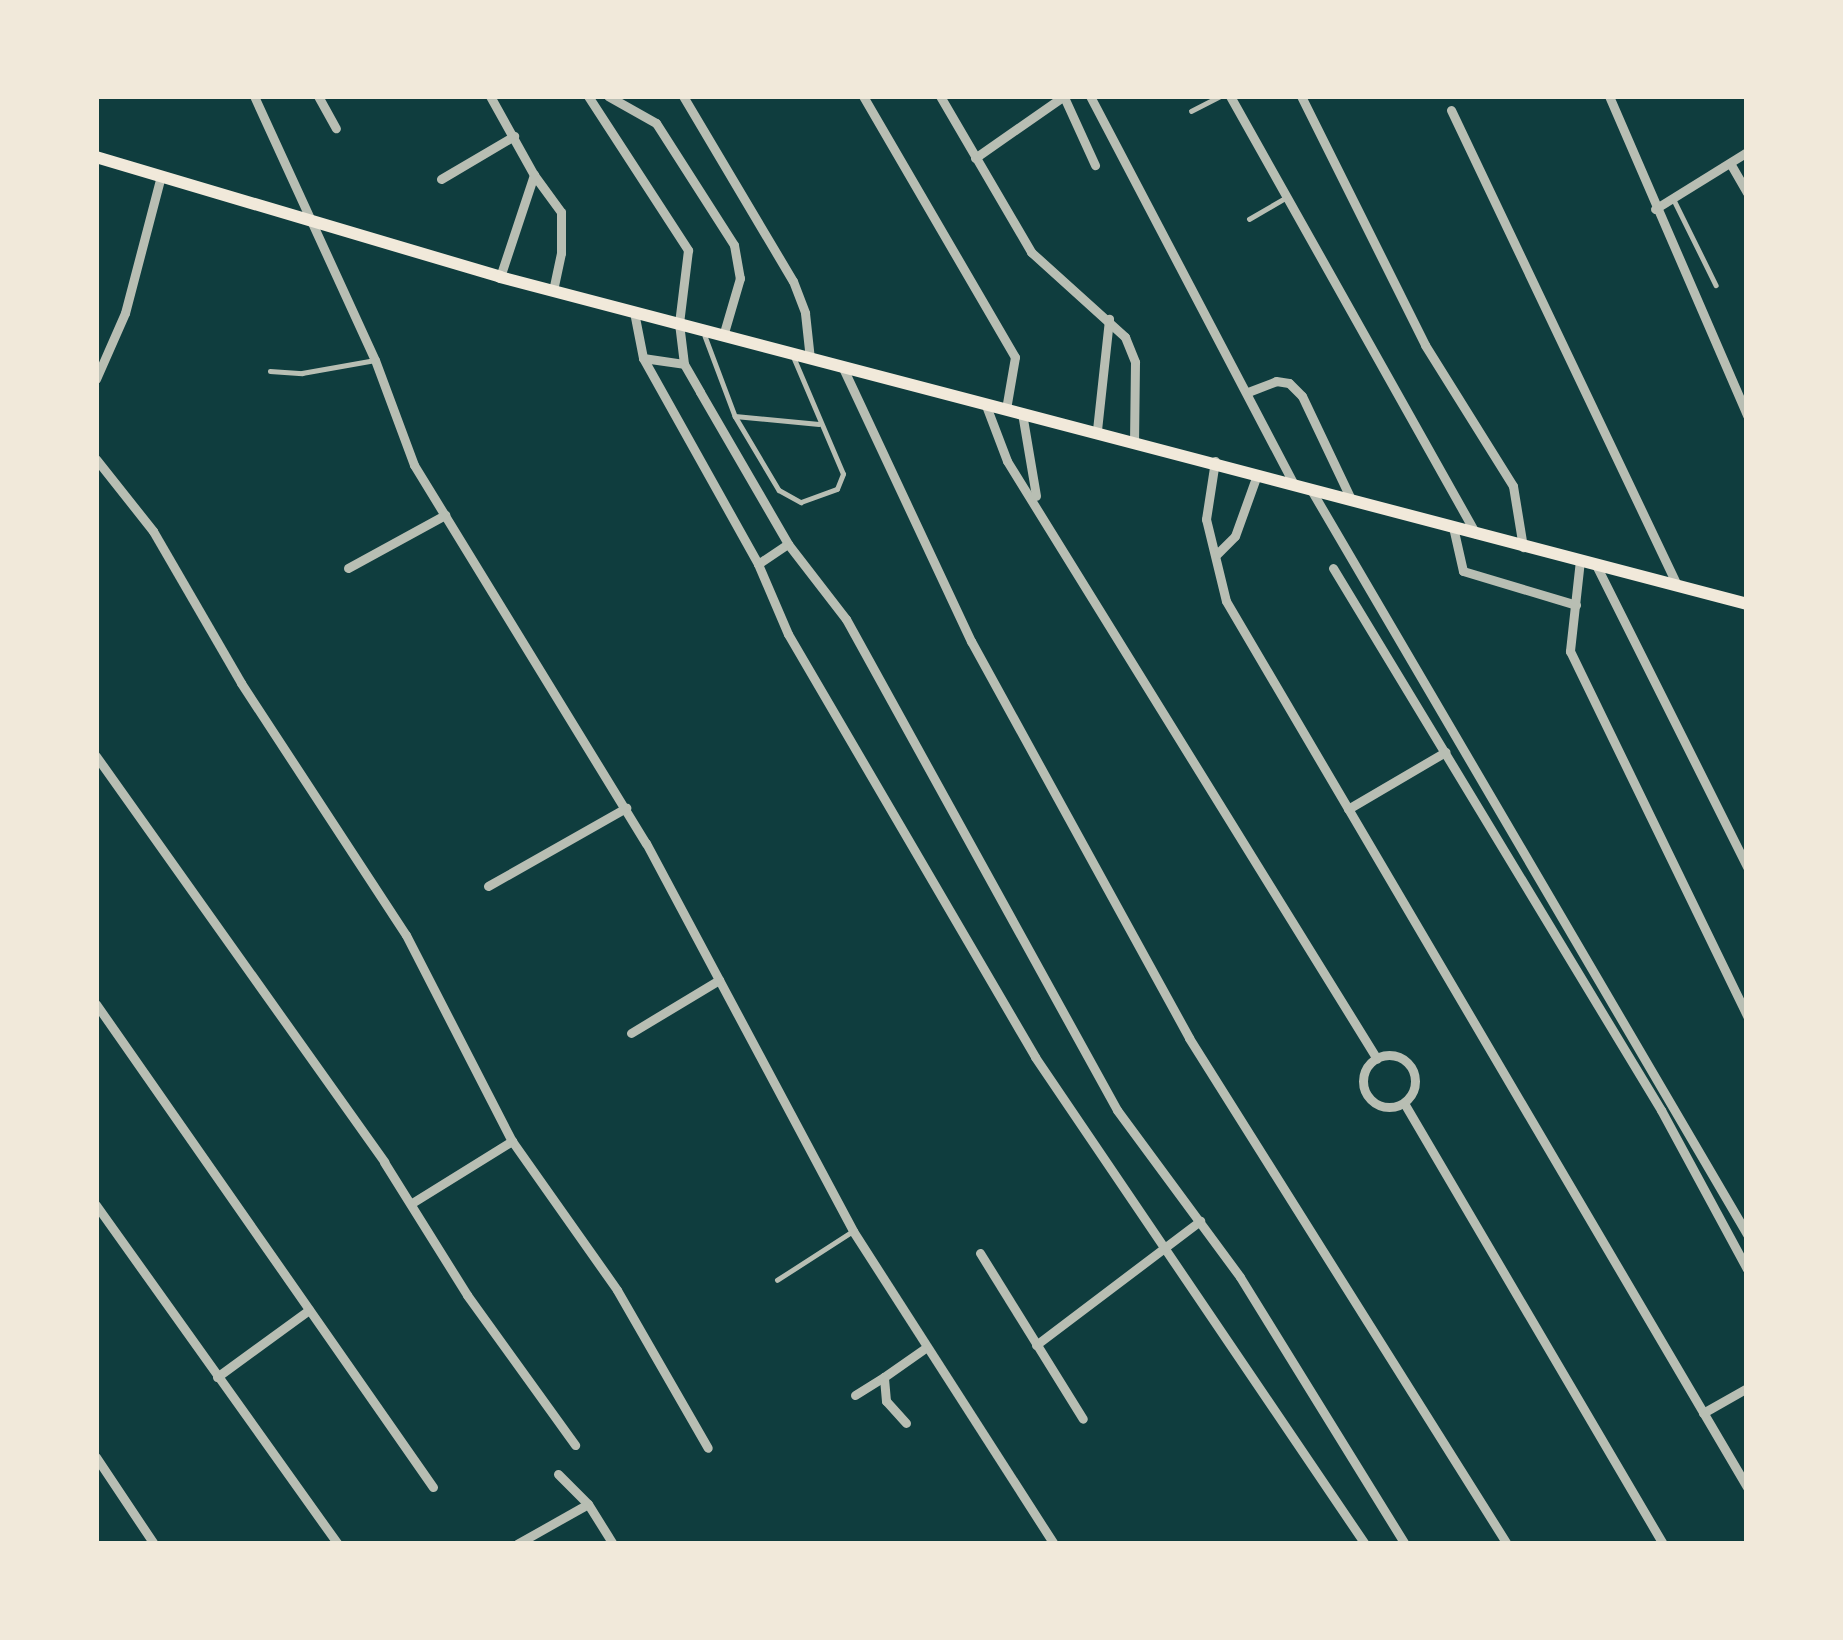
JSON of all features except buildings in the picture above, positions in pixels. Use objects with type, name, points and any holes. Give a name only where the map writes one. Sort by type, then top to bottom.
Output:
[{"type":"main road","points":[[96,157],[500,277],[1214,460],[1747,604]]},
{"type":"street","points":[[254,96],[375,360],[408,454],[626,808],[853,1232],[924,1349],[1054,1544]]},
{"type":"street","points":[[318,96],[336,128]]},
{"type":"street","points":[[490,96],[533,176],[561,212],[561,253],[553,290]]},
{"type":"street","points":[[588,96],[688,250],[680,323],[684,364],[788,544],[846,619],[1118,1110],[1200,1221],[1405,1544]]},
{"type":"street","points":[[608,96],[656,123],[734,245],[740,278],[723,336]]},
{"type":"street","points":[[683,96],[793,281],[805,313],[810,359]]},
{"type":"street","points":[[863,96],[1015,357],[1006,409]]},
{"type":"street","points":[[940,96],[1030,252],[1109,319],[1135,362],[1134,440]]},
{"type":"street","points":[[975,158],[1064,96],[1095,165]]},
{"type":"street","points":[[1090,96],[1293,482]]},
{"type":"street","points":[[1230,96],[1476,533]]},
{"type":"street","points":[[1301,96],[1426,345],[1513,486],[1523,547]]},
{"type":"street","points":[[1609,96],[1747,415]]},
{"type":"street","points":[[1451,110],[1677,585]]},
{"type":"street","points":[[441,179],[514,136]]},
{"type":"street","points":[[1655,209],[1747,152]]},
{"type":"street","points":[[1730,163],[1747,193]]},
{"type":"street","points":[[96,379],[125,313],[161,176]]},
{"type":"street","points":[[500,277],[533,176]]},
{"type":"street","points":[[634,312],[643,358],[758,563],[788,634],[1035,1057],[1365,1544]]},
{"type":"street","points":[[1096,430],[1109,319]]},
{"type":"street","points":[[643,358],[684,364]]},
{"type":"street","points":[[843,368],[971,641],[1189,1038],[1507,1544]]},
{"type":"street","points":[[1248,392],[1276,381],[1289,383],[1303,396],[1351,499]]},
{"type":"street","points":[[985,403],[1007,460],[1037,501],[1377,1059]]},
{"type":"street","points":[[1022,413],[1037,501]]},
{"type":"street","points":[[96,459],[153,531],[241,683],[406,935],[512,1142],[617,1290],[708,1448]]},
{"type":"street","points":[[1214,460],[1207,519],[1226,602],[1747,1487]]},
{"type":"street","points":[[1217,554],[1235,536],[1258,472]]},
{"type":"street","points":[[1310,487],[1747,1234]]},
{"type":"street","points":[[348,568],[445,515]]},
{"type":"street","points":[[1453,527],[1463,571],[1576,605]]},
{"type":"street","points":[[758,563],[788,544]]},
{"type":"street","points":[[1580,560],[1569,636],[1578,669],[1747,1016]]},
{"type":"street","points":[[1596,565],[1747,867]]},
{"type":"street","points":[[1333,568],[1661,1110],[1747,1269]]},
{"type":"street","points":[[1348,809],[1444,752]]},
{"type":"street","points":[[96,756],[412,1203],[445,1263],[575,1445]]},
{"type":"street","points":[[488,886],[626,808]]},
{"type":"street","points":[[1734,841],[1747,839]]},
{"type":"street","points":[[632,1033],[718,980]]},
{"type":"street","points":[[96,1004],[433,1487]]},
{"type":"street","points":[[1394,1056],[1413,1072],[1414,1089],[1404,1103],[1382,1106],[1370,1098],[1364,1076],[1377,1059],[1394,1056]]},
{"type":"street","points":[[1404,1103],[1664,1544]]},
{"type":"street","points":[[412,1203],[512,1142]]},
{"type":"street","points":[[96,1205],[338,1544]]},
{"type":"street","points":[[1036,1345],[1200,1221]]},
{"type":"street","points":[[980,1253],[1083,1419]]},
{"type":"street","points":[[217,1377],[308,1310]]},
{"type":"street","points":[[855,1395],[924,1349]]},
{"type":"street","points":[[884,1377],[886,1401],[906,1423]]},
{"type":"street","points":[[1703,1413],[1747,1388]]},
{"type":"street","points":[[96,1457],[154,1544]]},
{"type":"street","points":[[558,1474],[588,1504],[613,1544]]},
{"type":"street","points":[[517,1544],[588,1504]]},
{"type":"lane","points":[[1190,111],[1221,96]]},
{"type":"lane","points":[[1249,219],[1287,197]]},
{"type":"lane","points":[[1673,197],[1716,285]]},
{"type":"lane","points":[[704,331],[736,416],[779,490],[793,502],[842,484],[843,474],[793,355]]},
{"type":"lane","points":[[270,371],[315,372],[375,360]]},
{"type":"lane","points":[[736,416],[819,424]]},
{"type":"lane","points":[[777,1280],[853,1232]]}]
